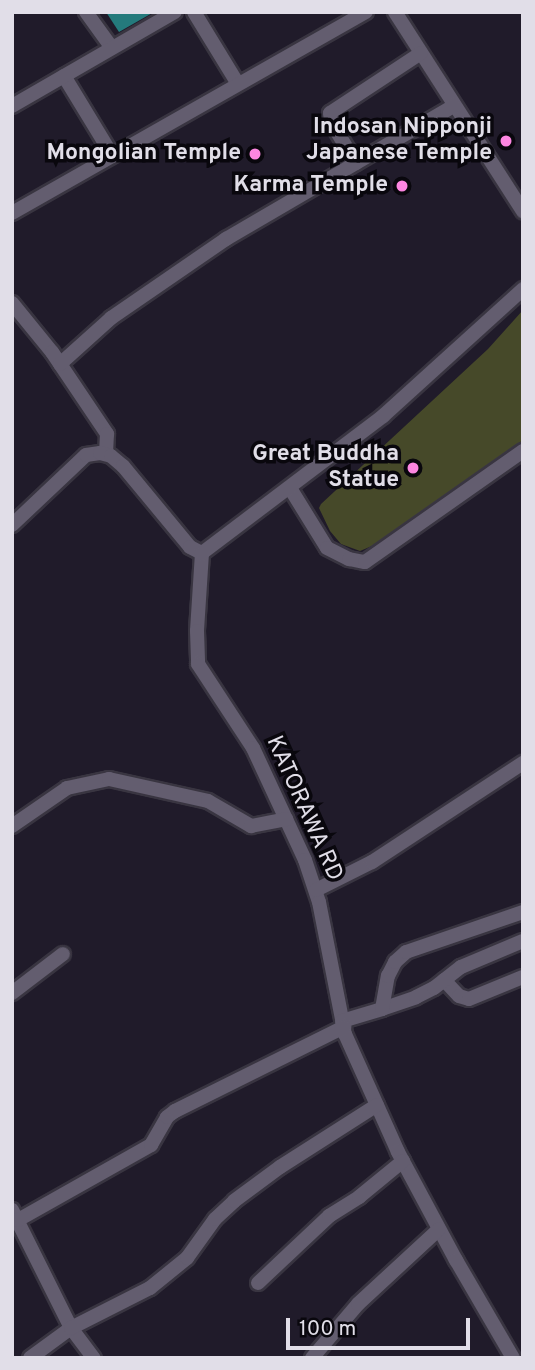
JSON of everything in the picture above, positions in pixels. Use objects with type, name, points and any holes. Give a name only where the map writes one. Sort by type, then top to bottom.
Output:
[{"type":"street","points":[[86,12],[112,48]]},
{"type":"street","points":[[12,106],[175,12]]},
{"type":"street","points":[[194,12],[239,84]]},
{"type":"street","points":[[12,213],[366,12]]},
{"type":"street","points":[[395,12],[523,211]]},
{"type":"street","points":[[356,163],[331,122],[330,113],[421,53]]},
{"type":"street","points":[[64,76],[112,155]]},
{"type":"street","points":[[60,364],[111,318],[226,239],[454,106]]},
{"type":"street","points":[[12,525],[86,455],[106,454],[123,466],[190,547],[202,553],[383,416],[523,289]]},
{"type":"street","points":[[12,303],[60,364],[107,434],[106,454]]},
{"type":"street","points":[[290,488],[327,548],[349,559],[365,562],[523,451]]},
{"type":"street","name":"KATORAWA RD","points":[[202,553],[197,631],[198,664],[253,748],[316,890],[343,1024],[402,1161],[513,1358]]},
{"type":"street","points":[[316,890],[383,855],[523,763]]},
{"type":"street","points":[[12,826],[67,788],[109,779],[208,801],[251,825],[286,819]]},
{"type":"street","points":[[382,1009],[388,976],[395,962],[406,952],[523,912]]},
{"type":"street","points":[[94,1358],[71,1328],[15,1215],[150,1145],[167,1117],[175,1111],[343,1024],[416,997],[461,967],[523,941]]},
{"type":"street","points":[[12,993],[64,954]]},
{"type":"street","points":[[444,980],[458,996],[469,999],[523,977]]},
{"type":"street","points":[[30,1358],[71,1328],[149,1288],[187,1258],[215,1219],[234,1201],[280,1167],[377,1105]]},
{"type":"street","points":[[258,1283],[330,1216],[359,1197],[402,1161]]},
{"type":"street","points":[[312,1358],[358,1304],[439,1229]]},
{"type":"shaded area","points":[[106,12],[154,12],[119,32]]},
{"type":"shaded area","points":[[523,310],[523,440],[379,543],[360,551],[341,544],[330,531],[319,508],[321,504],[488,349]]},
{"type":"place","name":"Indosan Nipponji Japanese Temple","points":[[506,141]]},
{"type":"place","name":"Mongolian Temple","points":[[255,154]]},
{"type":"place","name":"Karma Temple","points":[[402,186]]},
{"type":"place","name":"Great Buddha Statue","points":[[413,468]]}]
